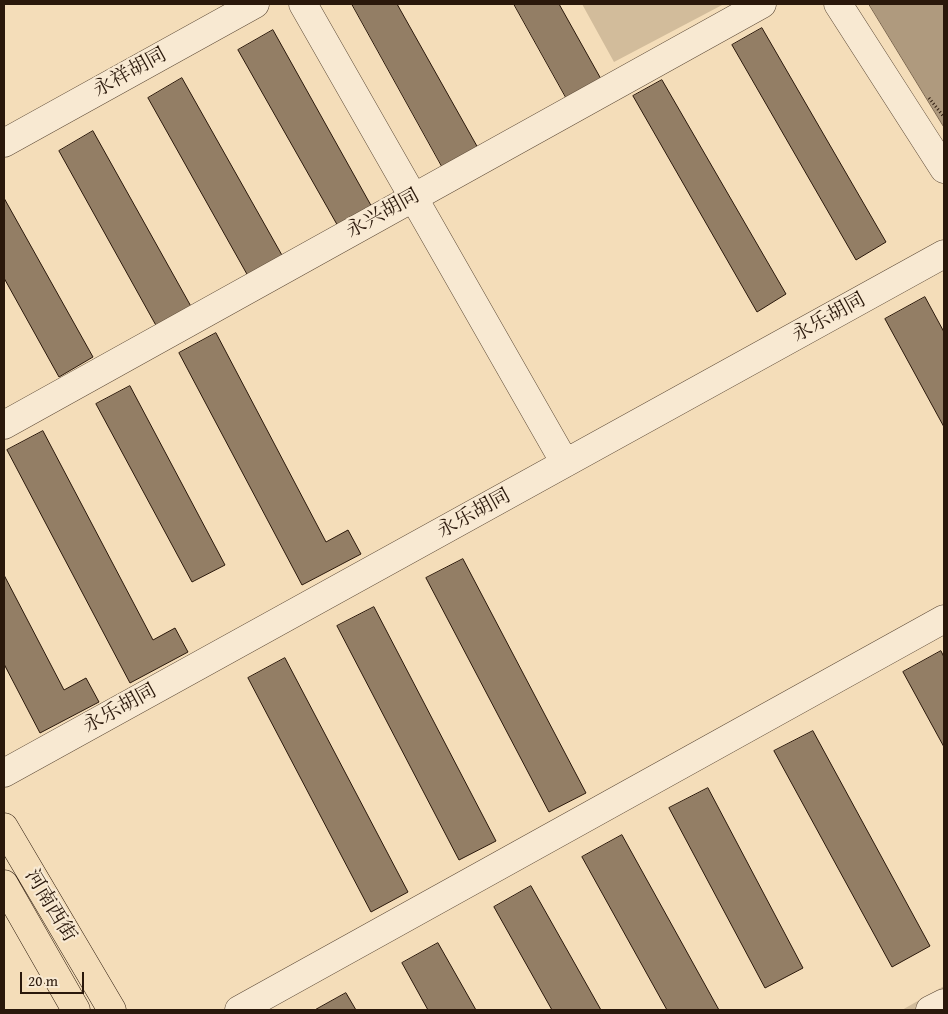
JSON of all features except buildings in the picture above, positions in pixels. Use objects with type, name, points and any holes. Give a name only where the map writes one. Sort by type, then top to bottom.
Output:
[{"type":"main road","name":"河南西街","points":[[4,827],[112,1010]]},
{"type":"main road","name":"河南西街","points":[[4,884],[76,1010]]},
{"type":"street","name":"永祥胡同","points":[[4,143],[255,4]]},
{"type":"street","points":[[303,4],[565,463]]},
{"type":"street","name":"永兴胡同","points":[[4,425],[762,4]]},
{"type":"street","points":[[838,4],[944,168]]},
{"type":"street","name":"永乐胡同","points":[[4,773],[944,254]]},
{"type":"street","points":[[239,1010],[944,619]]},
{"type":"street","points":[[930,1010],[944,1003]]},
{"type":"shaded area","points":[[582,4],[724,4],[614,62]]},
{"type":"shaded area","points":[[869,4],[944,4],[944,127]]},
{"type":"shaded area","points":[[944,986],[944,1010],[902,1010]]}]
